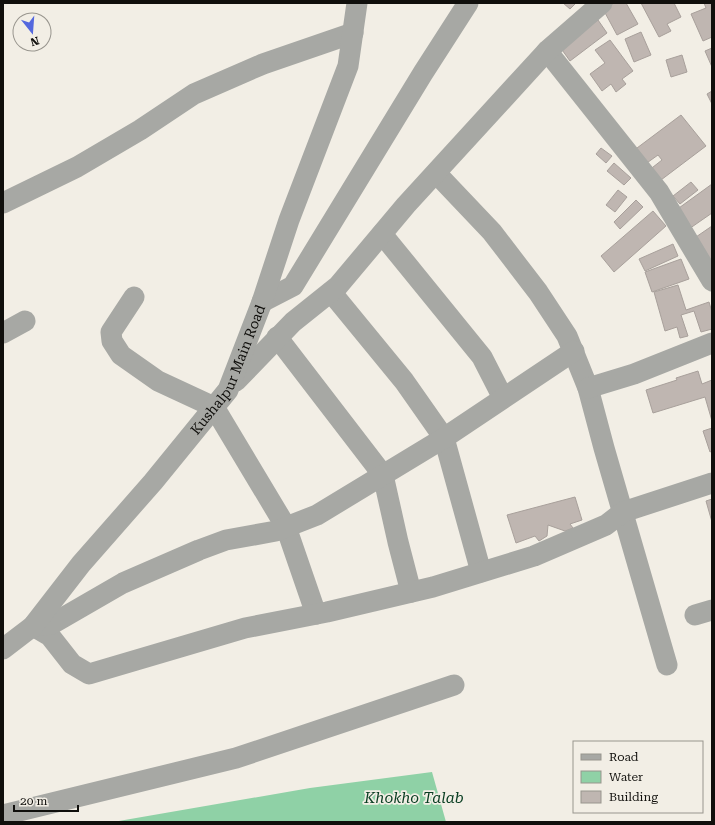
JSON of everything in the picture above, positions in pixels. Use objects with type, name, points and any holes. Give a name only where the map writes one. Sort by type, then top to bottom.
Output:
[{"type":"street","name":"Kushalpur Main Road","points":[[3,649],[33,626],[81,564],[153,482],[228,390],[262,302],[289,220],[348,66],[357,3]]},
{"type":"street","points":[[262,302],[293,286],[423,73],[468,3]]},
{"type":"street","points":[[228,390],[292,322],[338,286],[436,172],[547,51],[602,3]]},
{"type":"street","points":[[3,204],[77,167],[140,130],[194,94],[263,64],[353,33]]},
{"type":"street","points":[[547,51],[659,192],[712,281]]},
{"type":"street","points":[[436,172],[497,238],[538,292],[568,336],[588,388],[667,665]]},
{"type":"street","points":[[382,234],[482,357],[503,398]]},
{"type":"street","points":[[331,292],[404,381],[444,438],[481,572]]},
{"type":"street","points":[[134,297],[111,332],[112,341],[122,355],[158,381],[214,407],[286,527],[316,614]]},
{"type":"street","points":[[3,333],[26,321]]},
{"type":"street","points":[[277,337],[383,476],[411,592]]},
{"type":"street","points":[[588,388],[634,374],[712,343]]},
{"type":"street","points":[[33,626],[52,624],[123,583],[199,550],[226,540],[276,531],[317,515],[444,438],[574,351]]},
{"type":"street","points":[[33,626],[50,636],[72,664],[89,674],[245,628],[316,614],[411,592],[534,556],[606,525],[623,512],[712,483]]},
{"type":"street","points":[[3,815],[236,758],[454,685]]},
{"type":"water","name":"Khokho Talab","points":[[432,772],[446,822],[113,822],[310,788]]},
{"type":"building","points":[[563,3],[576,3],[570,9]]},
{"type":"building","points":[[614,3],[626,3],[638,24],[617,35],[603,9]]},
{"type":"building","points":[[641,3],[674,3],[681,17],[667,24],[671,31],[659,37]]},
{"type":"building","points":[[704,3],[712,3],[712,37],[703,41],[691,14],[706,8]]},
{"type":"building","points":[[598,20],[607,33],[570,61],[560,47]]},
{"type":"building","points":[[641,32],[651,55],[634,62],[625,39]]},
{"type":"building","points":[[610,40],[633,71],[622,79],[626,84],[616,92],[611,84],[602,91],[590,74],[605,63],[595,50]]},
{"type":"building","points":[[712,48],[712,67],[705,51]]},
{"type":"building","points":[[682,55],[687,72],[671,77],[666,60]]},
{"type":"building","points":[[712,91],[712,104],[707,94]]},
{"type":"building","points":[[681,115],[706,146],[657,183],[648,171],[662,160],[658,155],[644,165],[633,151]]},
{"type":"building","points":[[601,148],[612,156],[606,163],[596,154]]},
{"type":"building","points":[[614,163],[631,178],[624,185],[607,171]]},
{"type":"building","points":[[691,182],[698,190],[680,204],[673,196]]},
{"type":"building","points":[[712,184],[712,213],[686,231],[672,213]]},
{"type":"building","points":[[618,190],[627,197],[615,212],[606,205]]},
{"type":"building","points":[[636,200],[643,207],[620,229],[614,222]]},
{"type":"building","points":[[653,211],[666,226],[614,272],[601,256]]},
{"type":"building","points":[[712,226],[712,267],[693,239]]},
{"type":"building","points":[[673,244],[678,256],[645,271],[639,259]]},
{"type":"building","points":[[681,259],[689,279],[652,292],[645,272]]},
{"type":"building","points":[[678,285],[686,310],[709,302],[712,312],[712,329],[701,332],[694,311],[681,315],[688,336],[680,338],[677,327],[665,331],[654,292]]},
{"type":"building","points":[[698,371],[702,384],[712,380],[712,421],[705,397],[653,413],[646,390],[677,380],[676,378]]},
{"type":"building","points":[[712,428],[712,451],[710,452],[703,431]]},
{"type":"building","points":[[575,497],[582,520],[570,524],[573,528],[565,531],[548,525],[547,536],[539,541],[535,536],[516,543],[507,515]]},
{"type":"building","points":[[712,499],[712,522],[706,501]]}]
